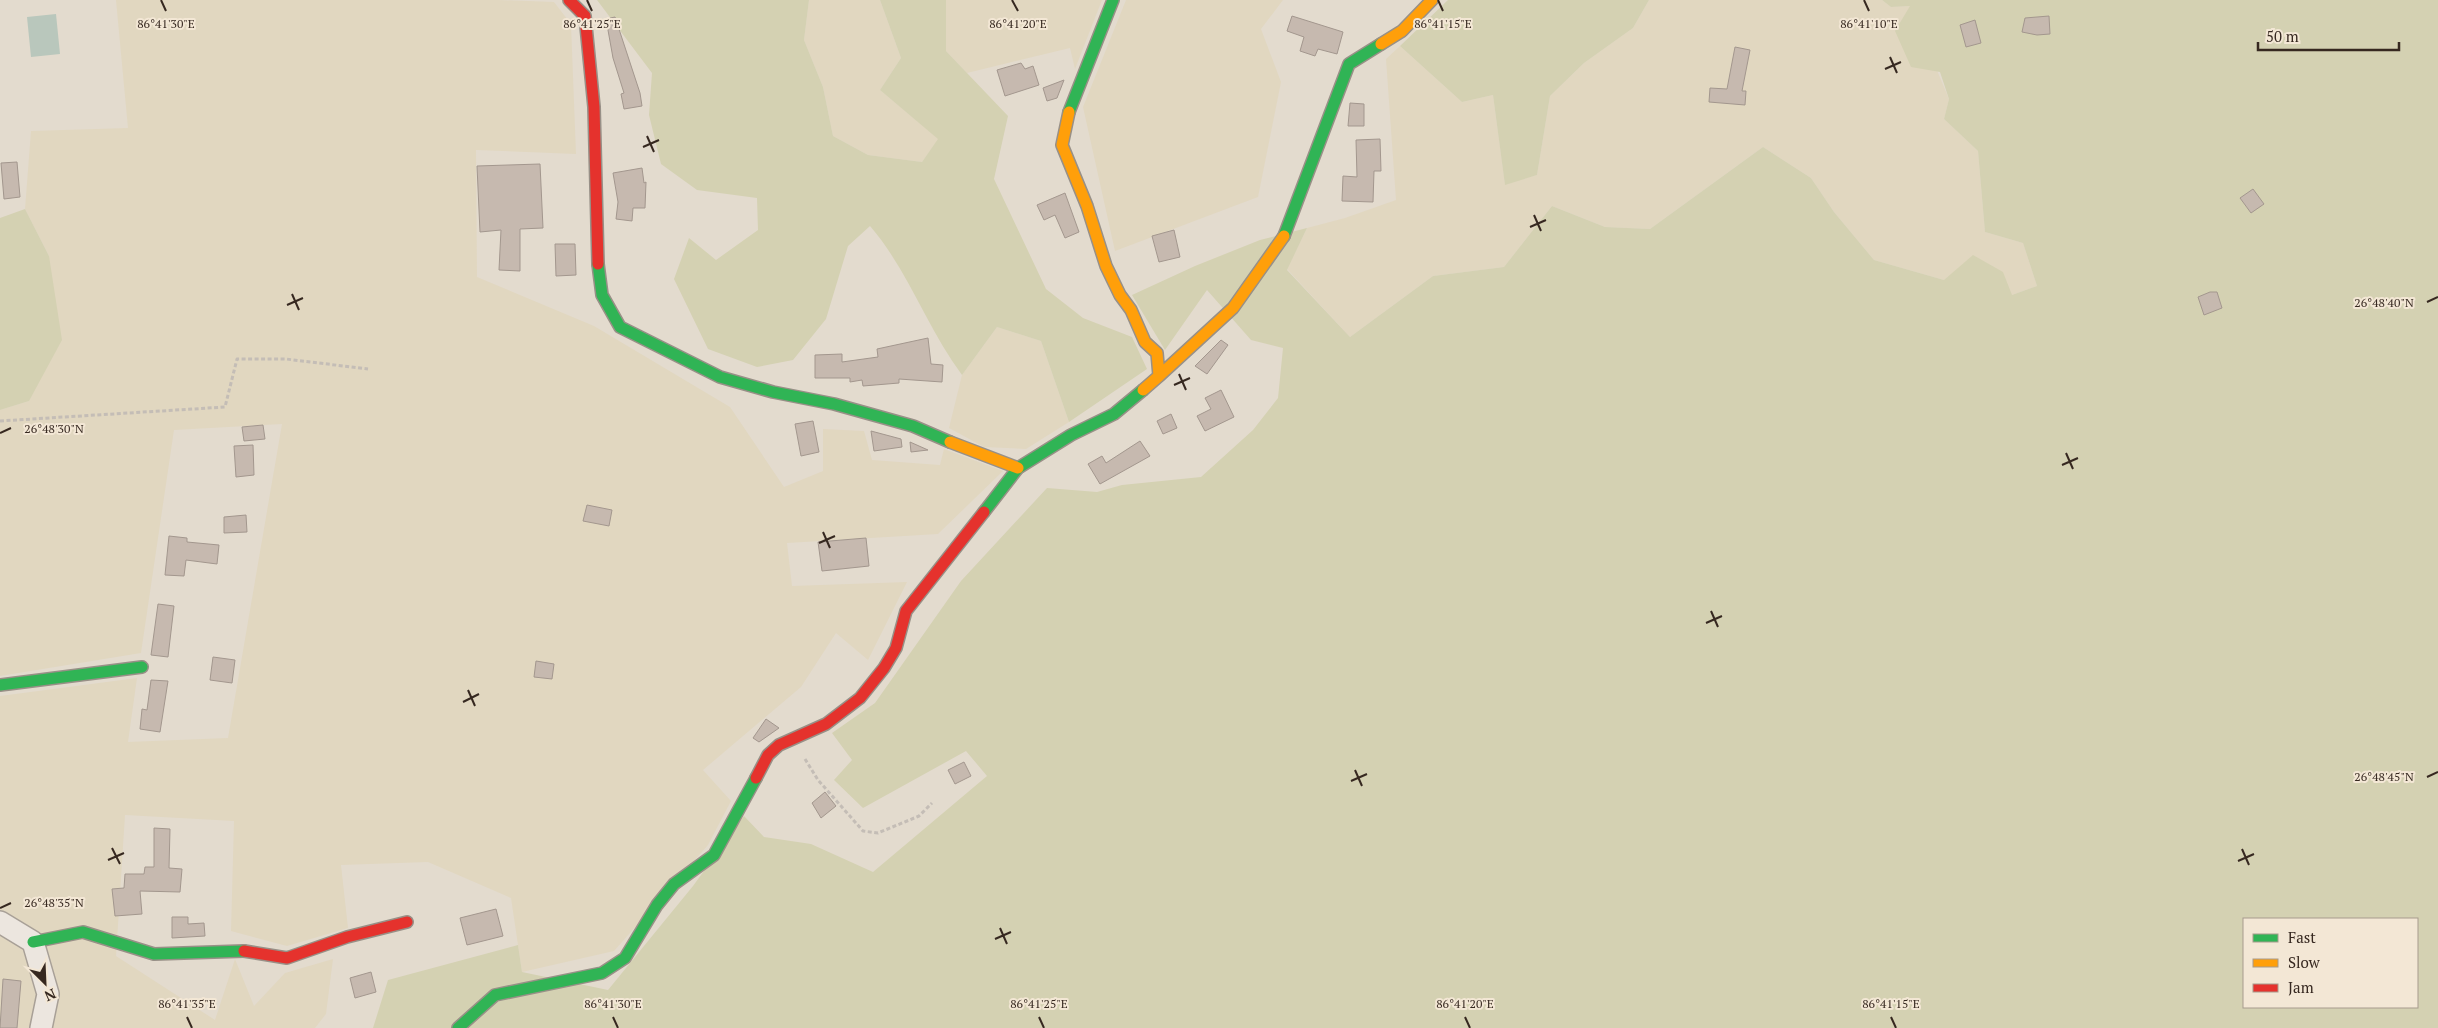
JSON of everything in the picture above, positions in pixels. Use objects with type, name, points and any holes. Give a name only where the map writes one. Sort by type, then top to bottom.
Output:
[{"type":"street","points":[[570,0],[585,16],[594,106],[597,256],[602,295],[620,327],[720,377],[773,392],[834,404],[913,426],[978,454],[1018,468]]},
{"type":"street","points":[[1113,0],[1069,110],[1062,146],[1087,206],[1106,266],[1120,295],[1132,310],[1145,342],[1156,353],[1159,376]]},
{"type":"street","points":[[458,1028],[495,995],[602,973],[625,958],[657,905],[674,884],[714,856],[768,755],[779,745],[826,724],[860,698],[884,668],[896,648],[906,611],[1018,468],[1071,435],[1114,414],[1159,376],[1233,308],[1287,232],[1327,118],[1349,64],[1402,31],[1432,0]]},
{"type":"street","points":[[0,684],[142,667]]},
{"type":"street","points":[[0,922],[33,942],[84,932],[154,954],[239,950],[287,958],[347,937],[408,922]]},
{"type":"street","points":[[33,942],[48,994],[42,1028]]},
{"type":"path","points":[[0,421],[225,407],[237,359],[286,359],[368,370]]},
{"type":"path","points":[[792,739],[818,780],[863,831],[878,833],[919,816],[932,803]]},
{"type":"shaded area","points":[[116,0],[498,0],[554,2],[571,24],[576,154],[476,150],[477,277],[594,326],[730,407],[784,487],[823,471],[823,429],[864,431],[872,460],[940,465],[944,449],[1003,471],[938,534],[787,543],[792,586],[907,582],[868,660],[836,633],[801,687],[703,770],[731,801],[708,845],[614,951],[522,972],[511,898],[428,862],[341,865],[348,928],[287,946],[231,931],[234,821],[125,815],[116,956],[215,1020],[235,959],[254,1006],[285,973],[333,959],[326,1014],[315,1028],[0,1028],[0,696],[137,678],[128,742],[228,738],[282,424],[174,430],[141,653],[0,676],[0,410],[29,401],[49,256],[25,209],[31,131],[128,128]]},
{"type":"shaded area","points":[[597,0],[809,0],[804,40],[823,87],[833,136],[868,155],[922,162],[938,139],[880,90],[901,58],[880,0],[946,0],[946,51],[1008,116],[994,179],[1046,289],[1083,318],[1132,337],[1147,369],[1069,422],[1041,341],[997,327],[962,375],[938,338],[907,280],[870,226],[848,246],[826,319],[793,360],[757,367],[708,349],[674,279],[689,238],[716,260],[758,230],[757,198],[697,190],[661,164],[649,115],[652,73]]},
{"type":"shaded area","points":[[809,0],[880,0],[901,58],[880,90],[939,139],[922,162],[868,155],[833,136],[823,87],[804,40]]},
{"type":"shaded area","points":[[946,0],[1102,0],[1075,69],[1070,48],[967,73],[946,51]]},
{"type":"shaded area","points":[[1126,0],[1283,0],[1261,29],[1281,82],[1258,197],[1115,251],[1083,107]]},
{"type":"shaded area","points":[[1448,0],[1649,0],[1633,28],[1584,63],[1550,96],[1537,175],[1505,185],[1493,95],[1462,102],[1400,46]]},
{"type":"shaded area","points":[[1649,0],[1882,0],[1891,7],[1910,6],[1949,99],[1944,119],[1978,151],[1985,232],[2023,243],[2037,286],[2012,295],[1944,280],[1874,260],[1834,212],[1811,178],[1763,147],[1650,229],[1605,227],[1552,206],[1504,267],[1433,276],[1350,337],[1287,269],[1307,228],[1345,218],[1396,200],[1386,59],[1400,46],[1462,102],[1493,95],[1505,184],[1537,175],[1550,96],[1584,63],[1633,28]]},
{"type":"shaded area","points":[[1882,0],[2438,0],[2438,1028],[373,1028],[388,980],[518,945],[522,972],[608,990],[693,886],[744,816],[764,837],[811,844],[873,872],[987,776],[966,751],[863,808],[834,780],[852,760],[832,733],[875,703],[961,581],[1047,488],[1097,492],[1122,485],[1201,477],[1253,430],[1278,398],[1283,348],[1251,340],[1207,290],[1165,350],[1132,295],[1195,266],[1260,240],[1307,228],[1287,270],[1350,337],[1433,276],[1504,267],[1552,206],[1605,227],[1650,229],[1763,147],[1811,178],[1834,212],[1874,260],[1944,280],[1973,255],[2003,272],[2012,295],[2037,286],[2023,243],[1985,232],[1978,151],[1944,119],[1949,99],[1940,72],[1911,67],[1895,31],[1910,6],[1891,7]]},
{"type":"shaded area","points":[[56,14],[60,54],[31,57],[27,17]]},
{"type":"shaded area","points":[[25,209],[49,256],[62,340],[29,401],[0,410],[0,218]]},
{"type":"shaded area","points":[[997,327],[1041,341],[1069,422],[1026,449],[984,447],[949,428],[962,375]]},
{"type":"building","points":[[1292,16],[1343,32],[1337,54],[1318,49],[1315,56],[1300,51],[1304,37],[1287,31]]},
{"type":"building","points":[[2049,16],[2050,34],[2037,35],[2022,32],[2025,18]]},
{"type":"building","points":[[615,17],[640,93],[642,106],[624,109],[621,94],[624,93],[613,58],[606,19]]},
{"type":"building","points":[[1975,20],[1981,43],[1966,47],[1960,25]]},
{"type":"building","points":[[1735,47],[1750,50],[1742,91],[1746,91],[1745,105],[1709,102],[1710,88],[1727,89]]},
{"type":"building","points":[[1021,63],[1025,69],[1033,66],[1039,85],[1005,96],[997,70]]},
{"type":"building","points":[[1064,80],[1057,98],[1047,101],[1043,88]]},
{"type":"building","points":[[1350,103],[1364,104],[1364,126],[1348,126]]},
{"type":"building","points":[[1380,139],[1381,171],[1374,171],[1373,202],[1342,201],[1343,176],[1357,177],[1356,140]]},
{"type":"building","points":[[17,162],[20,197],[4,199],[1,163]]},
{"type":"building","points":[[540,164],[543,228],[520,229],[520,271],[499,270],[501,230],[480,232],[477,166]]},
{"type":"building","points":[[642,168],[644,183],[646,182],[645,208],[633,208],[632,221],[616,219],[618,202],[613,173]]},
{"type":"building","points":[[2253,189],[2264,204],[2251,213],[2240,198]]},
{"type":"building","points":[[1065,193],[1079,232],[1065,238],[1055,215],[1044,220],[1037,205]]},
{"type":"building","points":[[1174,230],[1180,257],[1159,262],[1152,236]]},
{"type":"building","points":[[555,244],[575,244],[576,275],[556,276]]},
{"type":"building","points":[[2210,292],[2217,292],[2222,308],[2204,315],[2198,297]]},
{"type":"building","points":[[928,338],[931,364],[943,365],[942,382],[899,379],[899,383],[863,386],[862,380],[850,382],[850,378],[815,378],[815,355],[842,354],[842,362],[878,357],[877,349]]},
{"type":"building","points":[[1221,340],[1228,345],[1207,374],[1195,366]]},
{"type":"building","points":[[1221,390],[1234,417],[1205,431],[1197,416],[1211,409],[1205,398]]},
{"type":"building","points":[[1171,414],[1177,428],[1163,434],[1157,421]]},
{"type":"building","points":[[813,421],[819,452],[801,456],[795,424]]},
{"type":"building","points":[[263,425],[265,439],[244,441],[242,427]]},
{"type":"building","points":[[871,431],[901,439],[902,447],[874,451]]},
{"type":"building","points":[[1140,441],[1150,456],[1100,484],[1088,464],[1102,456],[1106,463]]},
{"type":"building","points":[[910,442],[928,450],[911,452]]},
{"type":"building","points":[[253,445],[254,475],[236,477],[234,446]]},
{"type":"building","points":[[587,505],[612,510],[609,526],[583,521]]},
{"type":"building","points":[[246,515],[247,532],[224,533],[224,517]]},
{"type":"building","points":[[169,536],[187,538],[187,542],[219,545],[217,564],[186,560],[184,576],[165,575]]},
{"type":"building","points":[[866,538],[869,566],[822,571],[818,542]]},
{"type":"building","points":[[158,604],[174,606],[168,657],[151,655]]},
{"type":"building","points":[[213,657],[235,660],[232,683],[210,680]]},
{"type":"building","points":[[536,661],[554,664],[552,679],[534,677]]},
{"type":"building","points":[[151,680],[168,681],[160,732],[140,729],[142,709],[147,710]]},
{"type":"building","points":[[766,719],[779,728],[759,742],[753,738]]},
{"type":"building","points":[[964,762],[971,776],[955,784],[948,770]]},
{"type":"building","points":[[825,792],[836,806],[821,818],[812,803]]},
{"type":"building","points":[[154,828],[170,829],[169,868],[182,869],[180,892],[140,891],[142,914],[115,916],[112,889],[124,888],[125,874],[144,874],[145,867],[154,867]]},
{"type":"building","points":[[496,909],[503,936],[467,945],[460,918]]},
{"type":"building","points":[[172,917],[188,917],[188,924],[204,923],[205,936],[172,938]]},
{"type":"building","points":[[371,972],[376,992],[355,998],[350,978]]},
{"type":"building","points":[[3,979],[21,981],[17,1028],[0,1028]]},
{"type":"traffic: fast","points":[[1069,112],[1113,0]]},
{"type":"traffic: fast","points":[[1284,236],[1349,64],[1381,44]]},
{"type":"traffic: fast","points":[[598,264],[602,295],[620,327],[720,377],[773,392],[834,404],[913,426],[950,442]]},
{"type":"traffic: fast","points":[[984,512],[1018,468],[1071,435],[1114,414],[1143,390]]},
{"type":"traffic: fast","points":[[0,685],[142,667]]},
{"type":"traffic: fast","points":[[458,1028],[495,995],[602,973],[625,958],[657,905],[674,884],[714,855],[756,778]]},
{"type":"traffic: fast","points":[[33,942],[83,932],[154,954],[244,951]]},
{"type":"traffic: slow","points":[[1381,44],[1402,31],[1432,0]]},
{"type":"traffic: slow","points":[[1069,112],[1062,145],[1087,206],[1106,266],[1120,295],[1131,310],[1145,342],[1157,353],[1159,376],[1143,390]]},
{"type":"traffic: slow","points":[[1159,376],[1233,308],[1284,236]]},
{"type":"traffic: slow","points":[[950,442],[1018,468]]},
{"type":"traffic: jam","points":[[569,0],[585,16],[594,107],[598,264]]},
{"type":"traffic: jam","points":[[756,778],[768,755],[779,745],[826,724],[860,698],[884,668],[896,648],[906,611],[984,512]]},
{"type":"traffic: jam","points":[[244,951],[287,958],[347,937],[407,922]]}]
